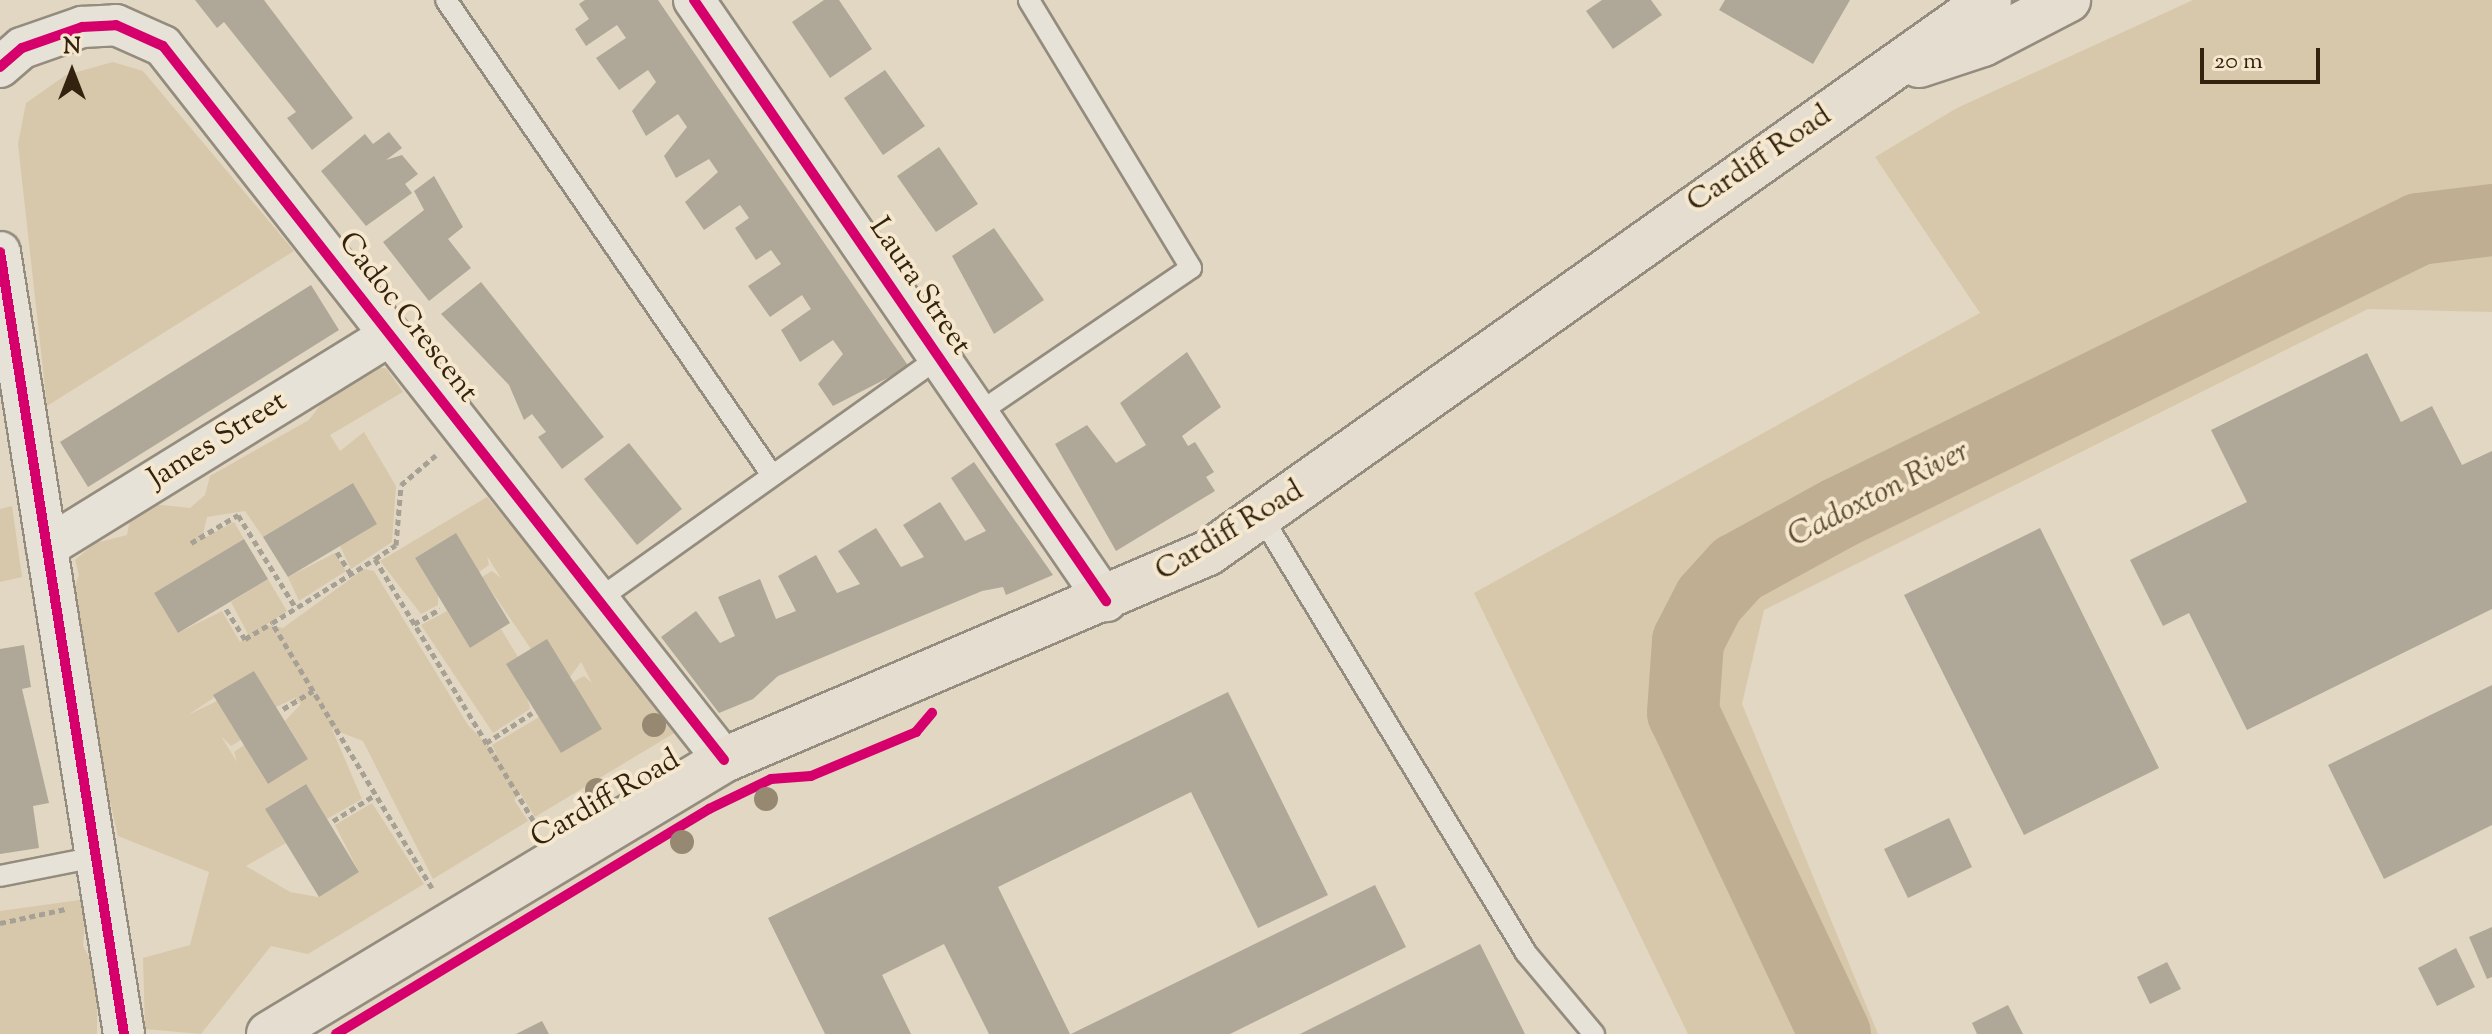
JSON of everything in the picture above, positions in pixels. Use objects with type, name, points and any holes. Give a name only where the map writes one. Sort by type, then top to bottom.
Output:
[{"type":"main road","name":"Cardiff Road","points":[[269,1034],[555,857],[724,760],[1106,601],[1263,519],[1687,209],[1886,76],[1989,0]]},
{"type":"main road","name":"Cardiff Road","points":[[1886,76],[1983,44],[2068,0]]},
{"type":"street","name":"Laura Street","points":[[694,0],[1106,601]]},
{"type":"street","name":"Cadoc Crescent","points":[[0,67],[22,48],[82,27],[116,25],[163,46],[724,760]]},
{"type":"street","points":[[0,252],[124,1034]]},
{"type":"street","name":"James Street","points":[[47,547],[389,336]]},
{"type":"lane","points":[[446,0],[772,475]]},
{"type":"lane","points":[[977,414],[1191,268],[1029,0]]},
{"type":"lane","points":[[599,599],[938,358]]},
{"type":"lane","points":[[1263,519],[1526,953],[1594,1034]]},
{"type":"lane","points":[[0,876],[96,857]]},
{"type":"path","points":[[226,609],[245,639],[396,545],[401,485],[465,432]]},
{"type":"path","points":[[191,543],[238,515],[296,608]]},
{"type":"path","points":[[337,552],[351,574]]},
{"type":"path","points":[[375,559],[555,857]]},
{"type":"path","points":[[414,624],[440,609]]},
{"type":"path","points":[[272,623],[451,920]]},
{"type":"path","points":[[283,709],[313,691]]},
{"type":"path","points":[[486,743],[532,713]]},
{"type":"path","points":[[333,821],[375,795]]},
{"type":"path","points":[[0,923],[103,901]]},
{"type":"shaded area","points":[[2193,0],[2492,0],[2492,312],[2368,309],[1764,610],[1742,704],[1878,1034],[1688,1034],[1474,593],[1980,313],[1875,157],[1957,108]]},
{"type":"shaded area","points":[[113,62],[143,71],[294,251],[47,406],[18,144],[26,103],[66,75]]},
{"type":"shaded area","points":[[377,368],[386,368],[403,392],[330,435],[340,451],[364,432],[396,486],[392,542],[351,569],[340,546],[377,524],[353,483],[263,537],[245,511],[207,517],[202,539],[234,522],[244,539],[154,593],[178,633],[222,611],[240,642],[248,634],[231,602],[268,579],[287,611],[266,625],[283,628],[364,569],[374,571],[468,725],[497,755],[492,745],[539,717],[561,753],[601,729],[573,682],[584,676],[592,683],[581,662],[570,677],[531,649],[482,577],[492,571],[501,578],[487,556],[489,565],[479,572],[455,534],[415,558],[438,595],[438,605],[421,614],[380,561],[487,497],[681,729],[535,817],[520,793],[514,800],[528,821],[433,879],[363,741],[332,729],[362,799],[327,819],[305,784],[265,809],[286,843],[246,866],[290,892],[318,897],[359,872],[335,825],[372,803],[424,884],[308,954],[271,946],[201,1034],[145,1029],[143,958],[190,945],[209,872],[118,836],[66,613],[79,575],[75,560],[95,543],[127,535],[133,502],[190,508],[205,495],[210,476],[309,420],[324,400]],"holes":[[[254,671],[276,707],[295,698],[301,704],[285,721],[308,759],[268,784],[244,745],[234,752],[237,762],[221,736],[231,746],[241,740],[217,701],[188,715]]]},
{"type":"shaded area","points":[[12,506],[22,577],[0,582],[0,509]]},
{"type":"shaded area","points":[[335,553],[346,571],[299,601],[288,577]]},
{"type":"shaded area","points":[[447,611],[470,648],[501,629],[518,657],[530,709],[493,733],[421,625]]},
{"type":"shaded area","points":[[87,899],[83,946],[97,971],[97,1034],[0,1034],[0,911]]},
{"type":"building","points":[[195,0],[264,0],[353,118],[312,150],[287,118],[296,112],[224,22],[217,28]]},
{"type":"building","points":[[585,0],[658,0],[909,367],[833,406],[818,384],[843,354],[833,340],[800,362],[781,330],[811,309],[802,295],[770,317],[748,286],[781,264],[771,250],[756,260],[735,228],[749,218],[740,205],[704,230],[685,202],[718,172],[709,159],[676,178],[664,156],[687,127],[678,114],[646,136],[632,111],[656,82],[648,70],[619,90],[596,58],[626,38],[617,25],[586,46],[575,29],[589,19],[579,4]]},
{"type":"building","points":[[824,0],[839,0],[872,49],[830,78],[792,22]]},
{"type":"building","points":[[1602,0],[1651,0],[1662,15],[1613,49],[1586,11]]},
{"type":"building","points":[[1725,0],[1850,0],[1813,64],[1719,10]]},
{"type":"building","points":[[885,70],[925,126],[883,155],[844,98]]},
{"type":"building","points":[[389,132],[402,148],[386,160],[402,155],[418,174],[405,184],[412,193],[366,226],[321,171],[365,134],[373,144]]},
{"type":"building","points":[[939,147],[978,204],[936,232],[897,176]]},
{"type":"building","points":[[434,176],[463,227],[448,239],[471,268],[429,301],[383,242],[424,210],[414,191]]},
{"type":"building","points":[[994,228],[1044,300],[994,334],[952,256]]},
{"type":"building","points":[[481,282],[604,437],[562,469],[538,437],[546,432],[532,414],[524,420],[509,385],[441,314]]},
{"type":"building","points":[[311,285],[339,330],[88,487],[60,442]]},
{"type":"building","points":[[1187,352],[1221,407],[1182,436],[1188,446],[1195,442],[1214,472],[1206,477],[1215,491],[1116,551],[1055,444],[1087,425],[1116,463],[1146,445],[1120,403]]},
{"type":"building","points":[[2367,353],[2401,422],[2432,406],[2462,465],[2492,451],[2492,609],[2247,730],[2189,613],[2163,626],[2130,560],[2247,502],[2211,430]]},
{"type":"building","points":[[629,443],[682,509],[637,545],[584,479]]},
{"type":"building","points":[[974,462],[1053,575],[1006,595],[1003,587],[982,591],[778,676],[753,699],[719,713],[661,637],[696,611],[720,643],[735,636],[718,597],[760,579],[776,619],[796,611],[778,576],[816,555],[837,593],[860,584],[838,551],[876,528],[901,567],[924,557],[903,525],[940,502],[965,541],[986,531],[951,478]]},
{"type":"building","points":[[353,483],[377,524],[288,577],[263,537]]},
{"type":"building","points":[[2040,528],[2159,768],[2024,835],[1904,595]]},
{"type":"building","points":[[456,533],[510,623],[470,648],[415,558]]},
{"type":"building","points":[[244,539],[268,579],[178,633],[154,593]]},
{"type":"building","points":[[547,639],[602,729],[561,753],[506,664]]},
{"type":"building","points":[[24,645],[31,687],[22,689],[49,803],[33,806],[39,848],[0,854],[0,649]]},
{"type":"building","points":[[254,671],[308,759],[268,784],[213,695]]},
{"type":"building","points":[[2492,685],[2492,825],[2384,879],[2328,765]]},
{"type":"building","points":[[1228,692],[1328,895],[1258,928],[1191,792],[998,887],[1070,1034],[989,1034],[944,944],[882,975],[911,1034],[825,1034],[768,918]]},
{"type":"building","points":[[306,784],[359,872],[319,897],[265,809]]},
{"type":"building","points":[[1949,818],[1972,867],[1908,898],[1884,849]]},
{"type":"building","points":[[1375,885],[1406,947],[1230,1034],[1071,1034]]},
{"type":"building","points":[[2492,927],[2492,977],[2487,979],[2469,937]]},
{"type":"building","points":[[1480,944],[1525,1034],[1300,1034]]},
{"type":"building","points":[[2456,948],[2475,987],[2437,1006],[2418,968]]},
{"type":"building","points":[[2167,962],[2181,989],[2150,1004],[2137,977]]},
{"type":"building","points":[[2008,1005],[2023,1034],[1977,1034],[1972,1023]]},
{"type":"building","points":[[542,1021],[549,1034],[516,1034]]},
{"type":"waterway","name":"Cadoxton River","points":[[1835,1034],[1683,713],[1688,641],[1709,600],[1737,569],[1839,513],[2419,229],[2492,220]]},
{"type":"cycle path","points":[[694,0],[1106,601]]},
{"type":"cycle path","points":[[0,67],[22,48],[82,27],[116,25],[163,46],[724,760]]},
{"type":"cycle path","points":[[0,252],[124,1034]]},
{"type":"cycle path","points":[[336,1034],[709,809],[771,779],[811,776],[916,732],[932,713]]}]
